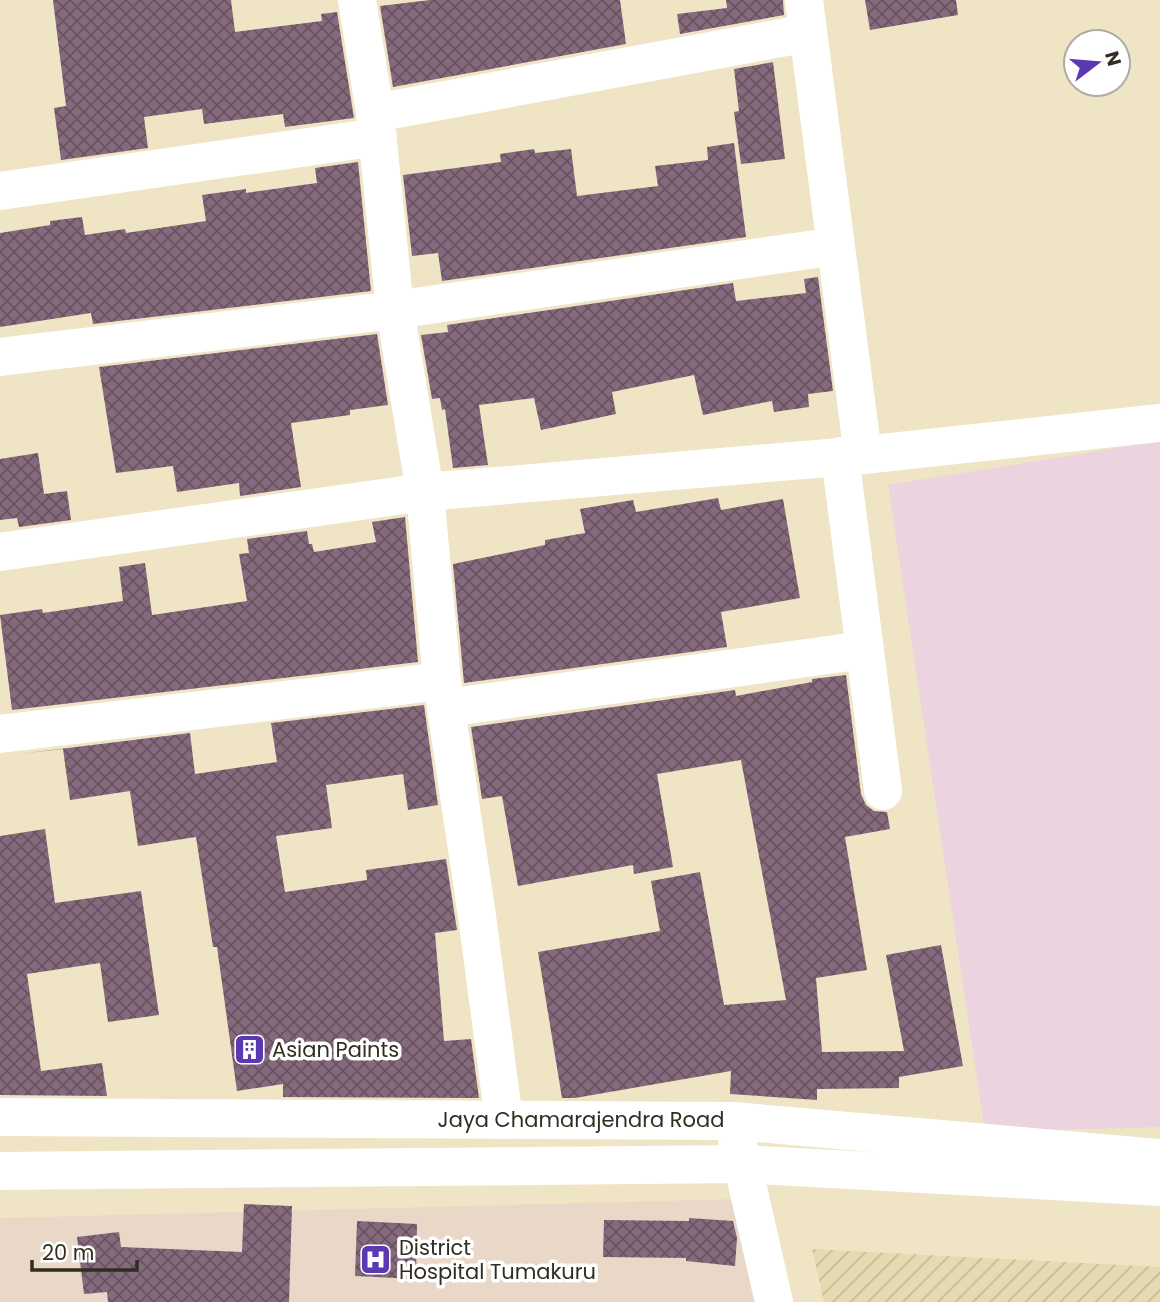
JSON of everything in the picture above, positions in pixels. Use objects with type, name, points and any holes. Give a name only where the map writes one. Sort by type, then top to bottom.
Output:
[{"type":"street","points":[[357,0],[377,125],[395,310],[425,492],[444,694],[504,1120]]},
{"type":"street","points":[[0,191],[377,125],[806,16],[836,246],[864,650],[883,791]]},
{"type":"street","points":[[0,357],[395,310],[836,246]]},
{"type":"street","points":[[0,552],[425,492],[851,456],[1160,423]]},
{"type":"street","points":[[0,734],[444,694],[864,650]]},
{"type":"street","name":"Jaya Chamarajendra Road","points":[[0,1117],[733,1121],[1160,1158]]},
{"type":"street","points":[[733,1121],[775,1302]]},
{"type":"street","points":[[0,1171],[742,1164],[1160,1187]]},
{"type":"shaded area","points":[[1160,441],[1160,1127],[985,1132],[888,485]]},
{"type":"shaded area","name":"District Hospital Tumakuru","points":[[739,1199],[761,1302],[0,1302],[0,1218]]},
{"type":"shaded area","points":[[812,1249],[1160,1267],[1160,1302],[824,1302]]},
{"type":"building","points":[[53,0],[231,0],[235,32],[322,21],[321,14],[337,12],[354,118],[285,127],[283,114],[204,124],[202,109],[144,117],[148,148],[61,160],[54,108],[66,106]]},
{"type":"building","points":[[430,0],[620,0],[626,44],[393,87],[380,6]]},
{"type":"building","points":[[726,0],[783,0],[784,15],[680,34],[677,14],[727,8]]},
{"type":"building","points":[[865,0],[956,0],[958,15],[870,30]]},
{"type":"building","points":[[773,62],[785,159],[741,164],[734,112],[739,111],[734,69]]},
{"type":"building","points":[[734,143],[746,237],[442,281],[438,253],[412,256],[403,175],[501,162],[500,154],[534,149],[535,153],[571,149],[577,196],[658,186],[655,166],[708,160],[707,147]]},
{"type":"building","points":[[358,162],[371,291],[93,324],[91,313],[0,327],[0,233],[50,225],[50,221],[82,217],[85,235],[125,229],[126,233],[206,221],[202,195],[246,189],[246,193],[317,183],[315,168]]},
{"type":"building","points":[[818,277],[833,391],[808,394],[809,407],[774,412],[772,401],[703,415],[694,375],[612,392],[616,414],[541,430],[534,398],[479,405],[488,465],[453,468],[445,409],[442,410],[440,398],[432,399],[421,335],[448,332],[447,325],[733,283],[736,301],[806,293],[804,279]]},
{"type":"building","points":[[377,334],[388,405],[350,410],[350,415],[291,423],[301,487],[240,496],[239,483],[177,492],[173,466],[116,473],[99,367]]},
{"type":"building","points":[[38,453],[44,494],[67,491],[71,520],[19,527],[17,518],[0,520],[0,459]]},
{"type":"building","points":[[718,498],[721,510],[783,499],[800,598],[721,612],[727,647],[464,683],[453,564],[545,545],[545,540],[585,533],[580,509],[633,500],[636,512]]},
{"type":"building","points":[[405,517],[418,662],[12,710],[0,615],[42,609],[43,613],[123,601],[119,567],[145,563],[152,615],[247,601],[239,554],[249,553],[247,539],[307,531],[309,544],[312,544],[314,552],[376,542],[372,522]]},
{"type":"building","points":[[846,675],[861,794],[866,805],[874,811],[887,812],[890,829],[845,837],[867,970],[816,978],[822,1052],[904,1051],[886,955],[941,945],[963,1066],[899,1077],[899,1088],[817,1089],[817,1100],[730,1094],[731,1071],[562,1098],[538,952],[660,931],[651,881],[700,872],[724,1005],[786,1000],[741,760],[657,774],[673,867],[634,874],[633,865],[518,886],[502,796],[482,799],[471,727],[735,690],[736,696],[812,682],[812,679]]},
{"type":"building","points":[[424,705],[438,805],[408,810],[403,774],[326,785],[332,828],[276,836],[285,892],[367,880],[366,870],[446,859],[457,930],[435,933],[444,1041],[471,1039],[479,1098],[283,1097],[283,1084],[237,1091],[217,947],[213,947],[196,837],[138,846],[130,791],[70,800],[63,749],[19,754],[190,733],[195,774],[277,762],[271,723]]},
{"type":"building","points":[[45,829],[55,903],[141,891],[159,1015],[108,1022],[100,963],[27,974],[41,1071],[102,1063],[107,1096],[0,1095],[0,836]]},
{"type":"building","points":[[244,1204],[292,1206],[289,1302],[108,1302],[107,1292],[84,1294],[77,1237],[119,1232],[121,1247],[242,1252]]},
{"type":"building","points":[[689,1218],[733,1221],[737,1238],[735,1266],[686,1261],[686,1258],[603,1257],[604,1220],[689,1221]]},
{"type":"building","points":[[357,1221],[417,1224],[416,1279],[355,1276]]},
{"type":"place","name":"Asian Paints","points":[[249,1050]]},
{"type":"place","name":"District Hospital Tumakuru","points":[[376,1260]]}]
